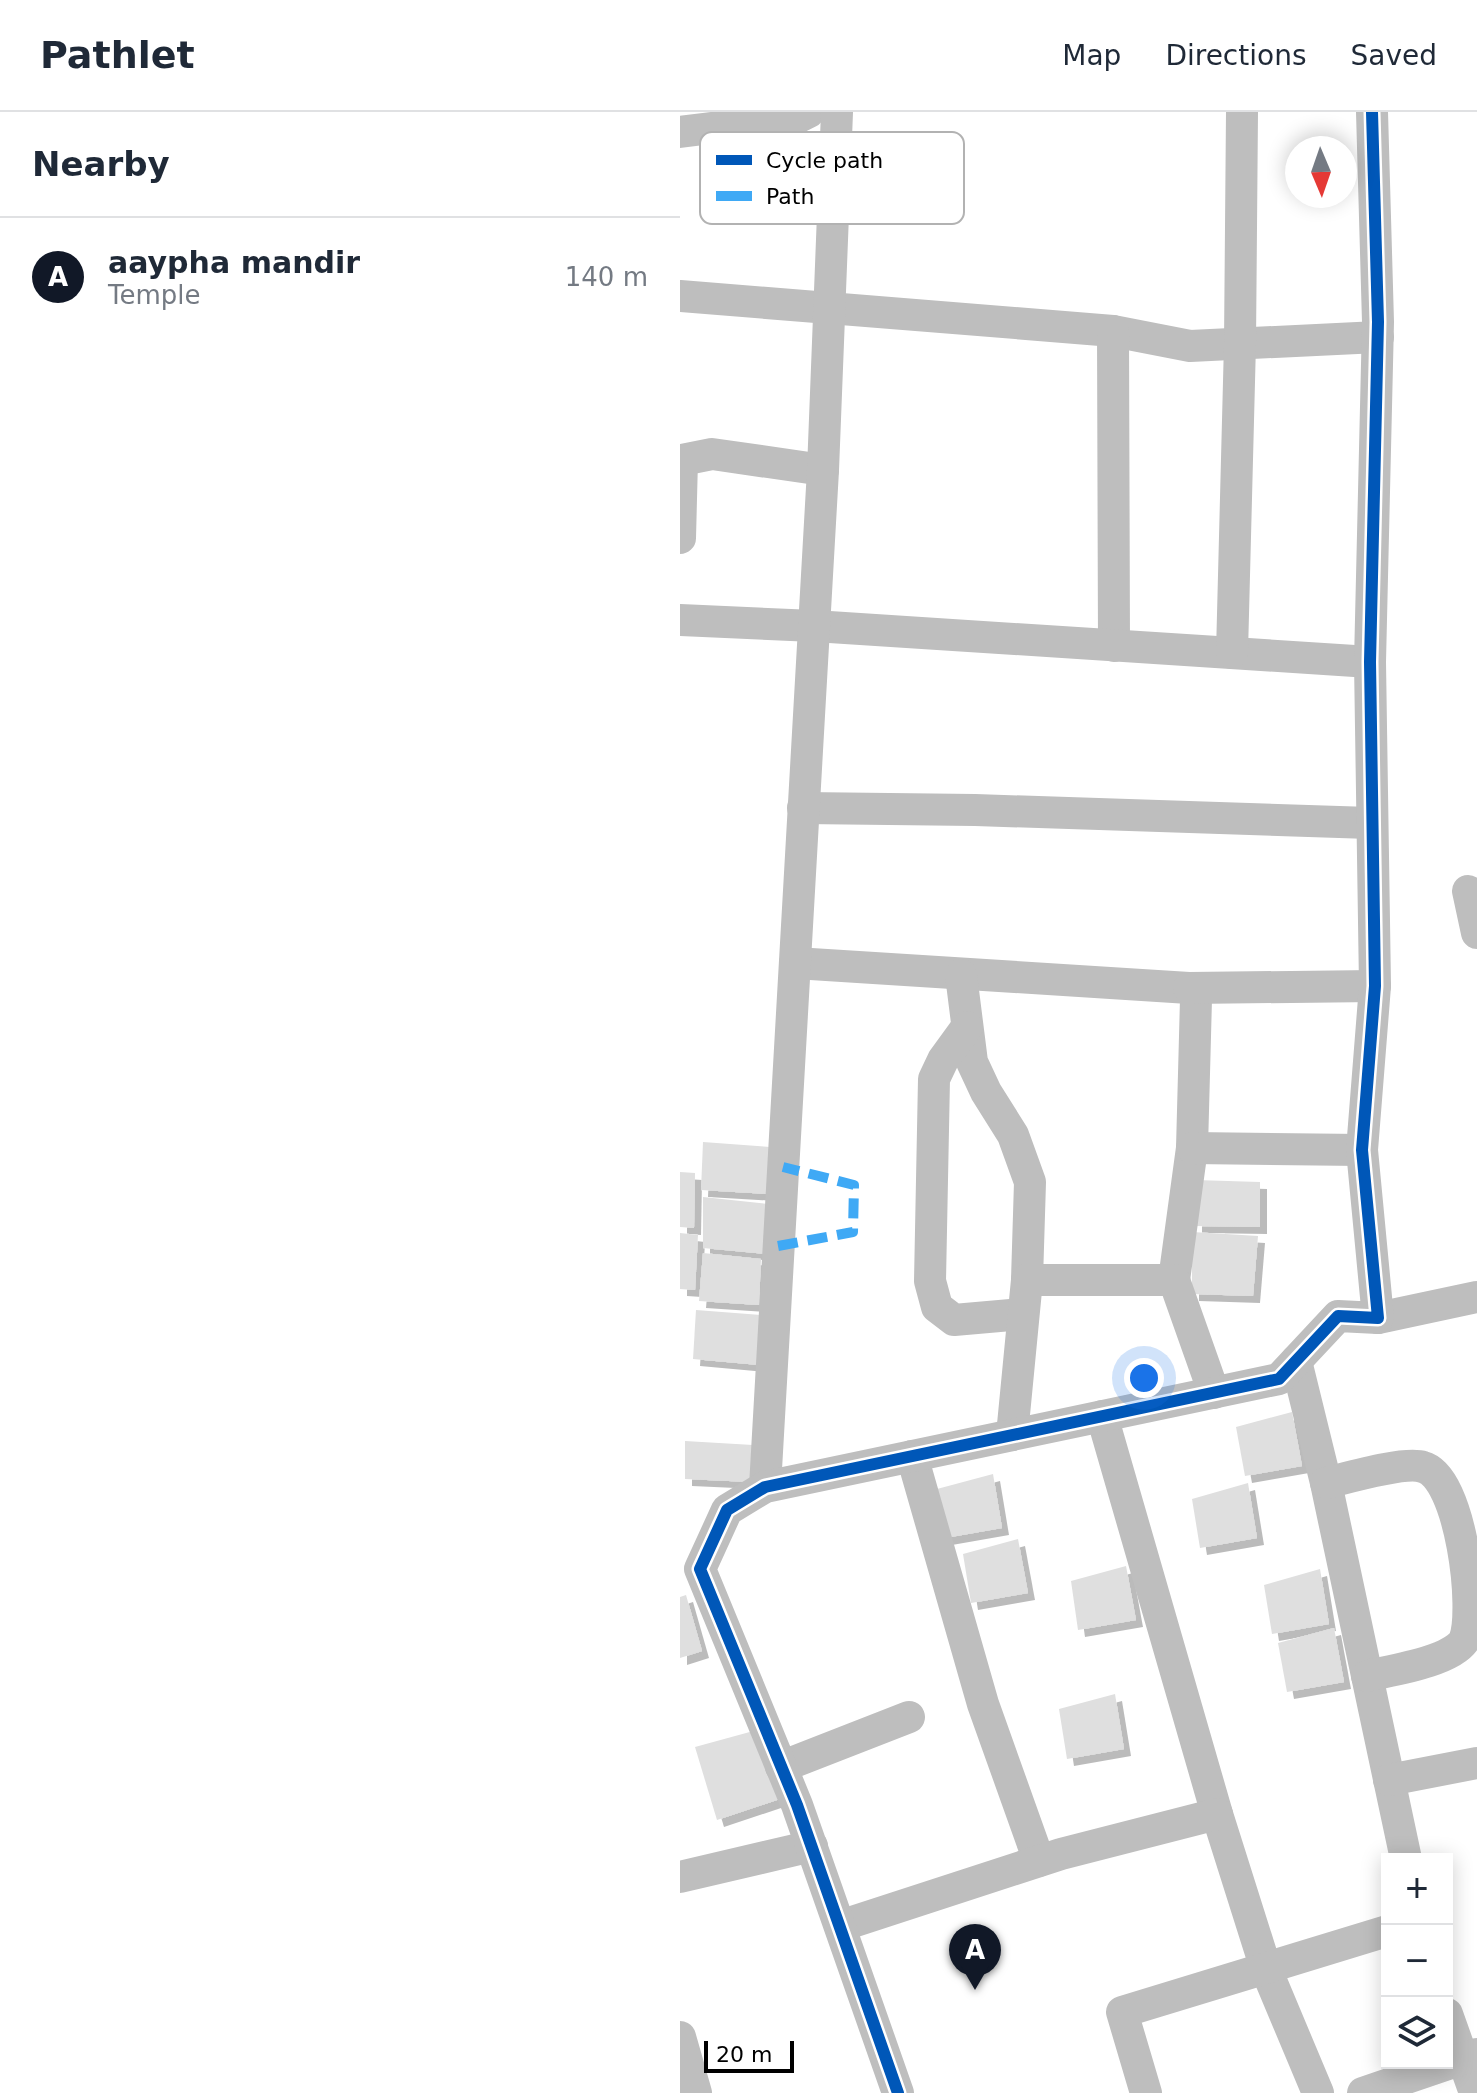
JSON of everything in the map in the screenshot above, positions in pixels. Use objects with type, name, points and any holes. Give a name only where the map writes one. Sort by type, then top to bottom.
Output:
[{"type":"street","points":[[836,132],[837,112]]},
{"type":"street","points":[[1232,653],[1242,112]]},
{"type":"street","points":[[1372,112],[1378,337],[1370,662],[1370,823],[1375,986],[1362,1150],[1378,1318]]},
{"type":"street","points":[[680,132],[802,114]]},
{"type":"street","points":[[765,1487],[823,470],[832,224]]},
{"type":"street","points":[[680,296],[1113,331],[1190,346],[1378,337]]},
{"type":"street","points":[[1113,331],[1114,646]]},
{"type":"street","points":[[680,538],[682,460],[712,454],[823,470]]},
{"type":"street","points":[[680,620],[1370,662]]},
{"type":"street","points":[[803,808],[975,810],[1370,823]]},
{"type":"street","points":[[1468,891],[1477,933]]},
{"type":"street","points":[[795,963],[1189,988],[1375,986]]},
{"type":"street","points":[[961,975],[972,1062],[986,1092],[1013,1135],[1030,1182],[1027,1280],[1012,1435]]},
{"type":"street","points":[[1189,988],[1196,999],[1192,1148],[1174,1280],[1214,1393]]},
{"type":"street","points":[[967,1027],[943,1060],[934,1079],[930,1281],[937,1307],[954,1320],[1022,1314]]},
{"type":"street","points":[[1192,1148],[1362,1150]]},
{"type":"street","points":[[1027,1280],[1174,1280]]},
{"type":"street","points":[[898,2093],[812,1846],[781,1767],[690,1572],[727,1510],[765,1487],[1279,1379],[1338,1316],[1378,1318],[1477,1297]]},
{"type":"street","points":[[1296,1361],[1326,1483],[1405,1853]]},
{"type":"street","points":[[1102,1416],[1217,1814],[1266,1969],[1318,2093]]},
{"type":"street","points":[[912,1456],[983,1704],[1039,1861]]},
{"type":"street","points":[[1326,1483],[1390,1469],[1423,1466],[1441,1478],[1455,1504],[1474,1591],[1472,1620],[1464,1642],[1443,1656],[1367,1676]]},
{"type":"street","points":[[781,1767],[909,1717]]},
{"type":"street","points":[[1389,1780],[1477,1763]]},
{"type":"street","points":[[840,1926],[1039,1861],[1217,1814]]},
{"type":"street","points":[[680,1877],[812,1846]]},
{"type":"street","points":[[1146,2093],[1122,2012],[1381,1933]]},
{"type":"street","points":[[1453,2026],[1469,2057],[1475,2093]]},
{"type":"street","points":[[680,2037],[696,2093]]},
{"type":"street","points":[[1363,2093],[1469,2057]]},
{"type":"building","points":[[703,1142],[770,1147],[770,1194],[701,1190]]},
{"type":"building","points":[[680,1172],[695,1173],[694,1228],[680,1227]]},
{"type":"building","points":[[1195,1180],[1260,1182],[1260,1227],[1195,1226]]},
{"type":"building","points":[[703,1197],[768,1204],[766,1254],[703,1248]]},
{"type":"building","points":[[1192,1232],[1258,1236],[1253,1296],[1192,1294]]},
{"type":"building","points":[[680,1233],[698,1235],[695,1290],[680,1289]]},
{"type":"building","points":[[703,1253],[761,1259],[759,1305],[699,1301]]},
{"type":"building","points":[[696,1310],[761,1315],[759,1365],[693,1359]]},
{"type":"building","points":[[1292,1412],[1302,1466],[1245,1476],[1236,1427]]},
{"type":"building","points":[[685,1441],[753,1445],[751,1482],[685,1479]]},
{"type":"building","points":[[993,1474],[1002,1528],[945,1538],[937,1489]]},
{"type":"building","points":[[1248,1483],[1257,1538],[1200,1548],[1192,1499]]},
{"type":"building","points":[[1018,1539],[1028,1593],[971,1603],[963,1554]]},
{"type":"building","points":[[1126,1566],[1136,1620],[1078,1630],[1071,1581]]},
{"type":"building","points":[[1320,1569],[1329,1624],[1272,1634],[1264,1585]]},
{"type":"building","points":[[686,1595],[702,1651],[680,1658],[680,1597]]},
{"type":"building","points":[[1334,1628],[1344,1682],[1287,1692],[1278,1643]]},
{"type":"building","points":[[1115,1694],[1124,1749],[1067,1759],[1059,1709]]},
{"type":"building","points":[[757,1730],[780,1799],[717,1820],[695,1747]]},
{"type":"marked path","points":[[778,1246],[853,1232],[854,1185],[783,1167]]},
{"type":"cycle path","points":[[898,2093],[797,1805],[700,1569],[727,1510],[765,1487],[1279,1379],[1338,1316],[1378,1318],[1362,1150],[1375,986],[1370,662],[1378,322],[1372,112]]},
{"type":"place","name":"aaypha mandir","points":[[975,1990]]}]
